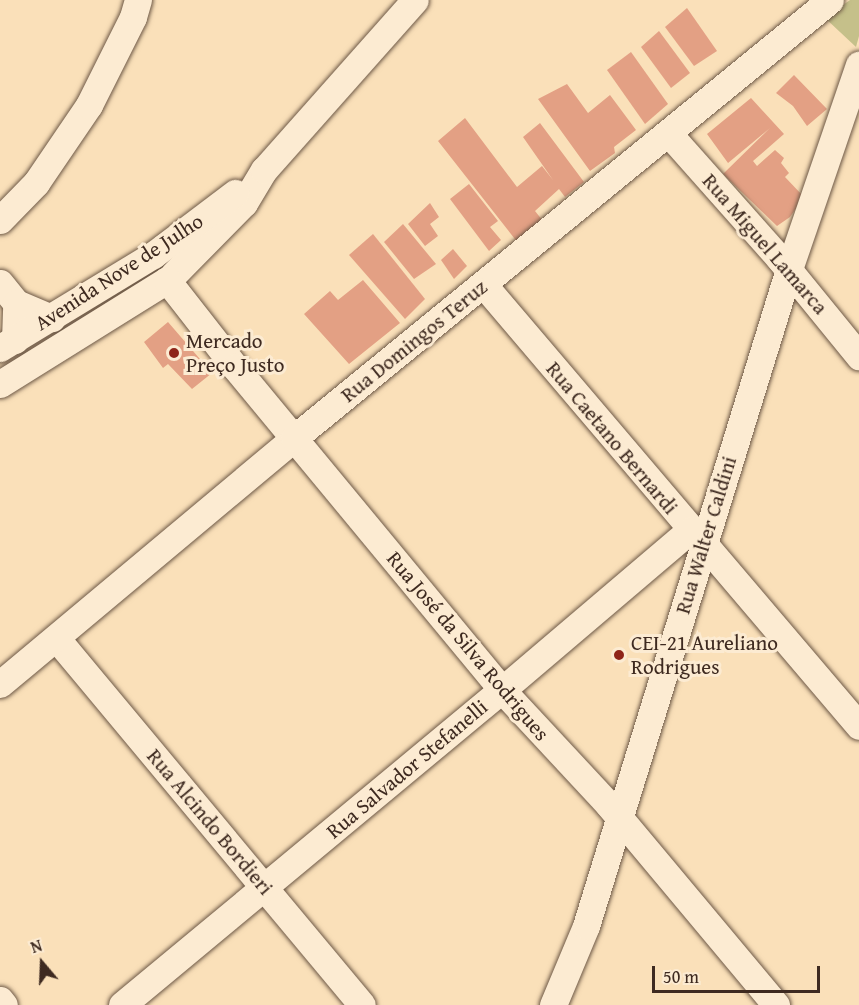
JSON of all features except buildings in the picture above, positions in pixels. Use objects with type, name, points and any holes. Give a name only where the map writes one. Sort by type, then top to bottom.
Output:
[{"type":"street","points":[[0,220],[36,183],[89,105],[133,17],[138,0]]},
{"type":"street","name":"Avenida Nove de Julho","points":[[0,384],[170,277],[244,203],[264,170],[415,0]]},
{"type":"street","name":"Rua Domingos Teruz","points":[[0,684],[57,639],[294,438],[669,134],[830,0]]},
{"type":"street","name":"Rua Walter Caldini","points":[[553,1005],[586,926],[620,819],[696,537],[859,65]]},
{"type":"street","name":"Rua Miguel Lamarca","points":[[669,134],[789,269],[859,356]]},
{"type":"street","name":"Avenida Nove de Julho","points":[[8,344],[153,255],[264,170]]},
{"type":"street","name":"Rua José da Silva Rodrigues","points":[[153,255],[168,254],[175,268],[170,277],[294,438],[502,690],[620,819],[776,1005]]},
{"type":"street","name":"Rua Caetano Bernardi","points":[[483,284],[859,726]]},
{"type":"street","points":[[8,344],[8,293],[52,318]]},
{"type":"street","name":"Rua Salvador Stefanelli","points":[[122,1005],[502,690],[696,537]]},
{"type":"street","name":"Rua Alcindo Bordieri","points":[[57,639],[362,1005]]},
{"type":"street","points":[[0,1000],[4,1005]]},
{"type":"shaded area","points":[[850,0],[859,0],[859,36],[856,47],[825,18]]},
{"type":"place","name":"Mercado Preço Justo","points":[[174,353]]},
{"type":"place","name":"CEI-21 Aureliano Rodrigues","points":[[619,655]]}]
